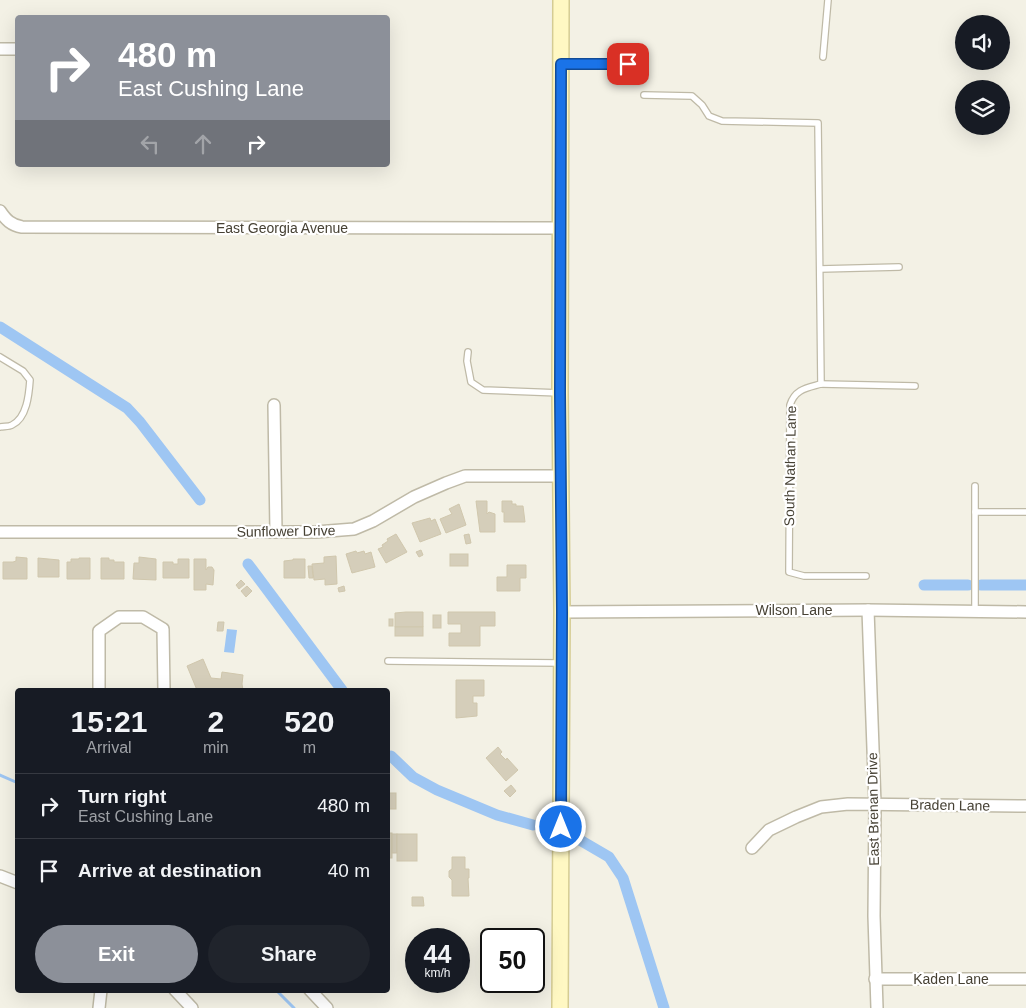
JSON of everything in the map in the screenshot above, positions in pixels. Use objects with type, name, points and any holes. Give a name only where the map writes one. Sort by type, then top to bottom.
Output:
[{"type":"main road","points":[[560,1008],[562,662],[560,476],[561,0]]},
{"type":"street","points":[[0,49],[15,50]]},
{"type":"street","name":"East Georgia Avenue","points":[[2,215],[14,225],[22,227],[561,228]]},
{"type":"street","points":[[274,405],[276,532]]},
{"type":"street","name":"Sunflower Drive","points":[[0,532],[316,532],[354,529],[373,522],[446,482],[465,476],[560,476]]},
{"type":"street","name":"Wilson Lane","points":[[562,612],[868,610],[1026,612]]},
{"type":"street","name":"East Brenan Drive","points":[[868,610],[875,804],[874,916],[877,1008]]},
{"type":"street","points":[[99,688],[100,631],[119,617],[143,617],[164,629],[164,688]]},
{"type":"street","name":"Braden Lane","points":[[752,848],[769,830],[822,807],[848,804],[1026,806]]},
{"type":"street","points":[[0,876],[15,882]]},
{"type":"street","name":"Kaden Lane","points":[[875,979],[1026,979]]},
{"type":"street","points":[[100,1008],[101,993]]},
{"type":"street","points":[[178,993],[192,1008]]},
{"type":"street","points":[[313,993],[326,1008]]},
{"type":"lane","points":[[824,57],[828,0]]},
{"type":"lane","points":[[561,64],[644,64]]},
{"type":"lane","points":[[644,95],[692,96],[702,105],[709,116],[722,121],[818,123],[821,384],[914,386]]},
{"type":"lane","points":[[820,269],[899,267]]},
{"type":"lane","points":[[468,352],[467,361],[471,382],[483,390],[560,393]]},
{"type":"lane","points":[[0,357],[24,372],[30,380],[28,397],[22,415],[13,425],[0,427]]},
{"type":"lane","name":"South Nathan Lane","points":[[821,384],[798,390],[792,397],[790,404],[789,572],[804,576],[866,576]]},
{"type":"lane","points":[[975,486],[975,611]]},
{"type":"lane","points":[[975,512],[1026,512]]},
{"type":"lane","points":[[388,661],[562,662]]},
{"type":"water","points":[[227,629],[237,630],[234,653],[224,652]]},
{"type":"building","points":[[476,501],[487,501],[487,514],[489,512],[495,514],[495,532],[480,532]]},
{"type":"building","points":[[502,501],[512,501],[512,504],[516,504],[516,506],[523,506],[525,522],[504,522]]},
{"type":"building","points":[[459,504],[466,525],[446,533],[440,519],[452,514],[449,509]]},
{"type":"building","points":[[430,518],[431,521],[435,519],[441,534],[420,542],[412,523]]},
{"type":"building","points":[[396,534],[407,552],[386,563],[378,549],[383,547],[382,545],[388,541],[387,539]]},
{"type":"building","points":[[469,534],[471,543],[466,544],[464,535]]},
{"type":"building","points":[[421,550],[423,555],[419,557],[416,552]]},
{"type":"building","points":[[356,551],[357,553],[364,551],[365,554],[371,552],[375,567],[352,573],[346,554]]},
{"type":"building","points":[[450,554],[468,554],[468,566],[450,566]]},
{"type":"building","points":[[336,556],[337,584],[325,585],[325,579],[314,580],[312,564],[324,563],[324,557]]},
{"type":"building","points":[[16,557],[27,558],[27,579],[3,579],[3,562],[16,561]]},
{"type":"building","points":[[139,557],[156,559],[156,580],[133,579],[134,563],[139,563]]},
{"type":"building","points":[[38,558],[59,560],[59,577],[38,577]]},
{"type":"building","points":[[90,558],[90,579],[67,579],[67,562],[71,562],[71,559]]},
{"type":"building","points":[[101,558],[109,558],[109,560],[114,560],[114,562],[124,562],[124,579],[101,579]]},
{"type":"building","points":[[178,559],[189,559],[189,578],[163,578],[163,562],[178,564]]},
{"type":"building","points":[[194,559],[206,559],[206,570],[208,567],[212,567],[214,570],[213,585],[206,584],[206,590],[194,590]]},
{"type":"building","points":[[305,559],[305,578],[284,578],[284,561]]},
{"type":"building","points":[[507,565],[526,565],[526,578],[520,578],[520,591],[497,591],[497,577],[507,577]]},
{"type":"building","points":[[308,566],[312,566],[313,578],[309,578]]},
{"type":"building","points":[[241,580],[245,584],[239,589],[236,585]]},
{"type":"building","points":[[247,586],[252,591],[246,597],[241,591]]},
{"type":"building","points":[[344,586],[345,591],[339,592],[338,588]]},
{"type":"building","points":[[423,612],[423,627],[395,627],[395,613]]},
{"type":"building","points":[[448,612],[495,612],[495,626],[480,626],[480,646],[449,646],[449,633],[461,633],[461,624],[448,624]]},
{"type":"building","points":[[433,615],[441,615],[441,628],[433,628]]},
{"type":"building","points":[[389,619],[393,619],[393,626],[389,626]]},
{"type":"building","points":[[218,622],[224,622],[223,631],[217,631]]},
{"type":"building","points":[[395,627],[423,627],[423,636],[395,636]]},
{"type":"building","points":[[203,659],[211,678],[221,679],[222,672],[243,675],[243,688],[196,688],[187,666]]},
{"type":"building","points":[[456,680],[484,680],[484,696],[473,696],[473,703],[477,703],[477,716],[456,718]]},
{"type":"building","points":[[498,747],[502,752],[500,754],[506,760],[507,758],[518,770],[506,781],[486,758]]},
{"type":"building","points":[[511,785],[516,791],[510,797],[504,791]]},
{"type":"building","points":[[390,793],[396,793],[396,809],[390,809]]},
{"type":"building","points":[[390,833],[392,833],[392,858],[390,858]]},
{"type":"building","points":[[392,834],[397,834],[397,853],[392,853]]},
{"type":"building","points":[[397,834],[417,834],[417,861],[397,861]]},
{"type":"building","points":[[452,857],[465,857],[465,869],[469,869],[469,896],[452,896],[452,880],[449,877],[449,871],[452,869]]},
{"type":"building","points":[[412,897],[423,897],[424,906],[412,906]]},
{"type":"waterway","points":[[0,327],[127,408],[200,500]]},
{"type":"waterway","points":[[248,564],[341,688]]},
{"type":"waterway","points":[[924,585],[968,585]]},
{"type":"waterway","points":[[981,585],[1026,585]]},
{"type":"waterway","points":[[391,756],[413,777],[437,790],[497,815],[533,825]]},
{"type":"waterway","points":[[0,775],[15,782]]},
{"type":"waterway","points":[[573,836],[609,857],[623,878],[664,1008]]},
{"type":"waterway","points":[[279,993],[294,1008]]},
{"type":"route","points":[[561,827],[561,64],[628,64]]}]
